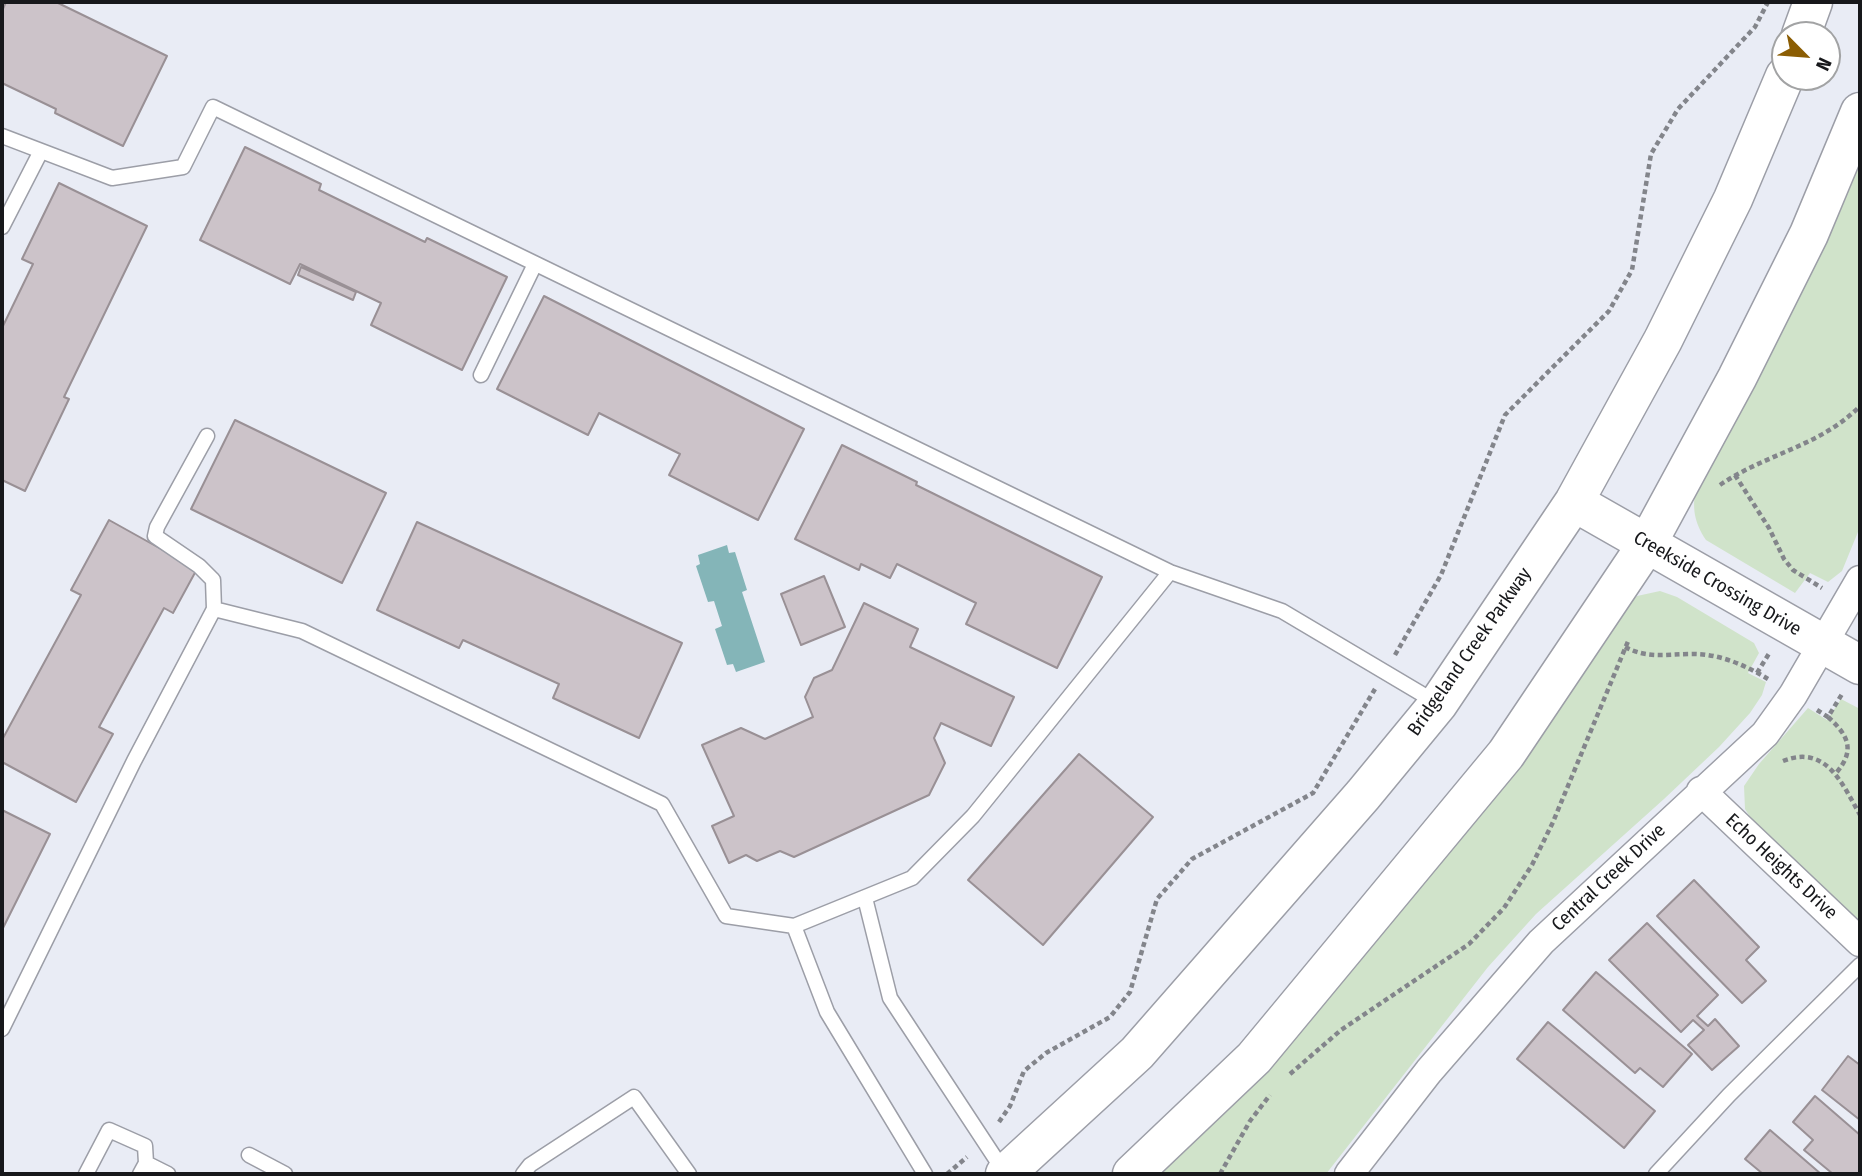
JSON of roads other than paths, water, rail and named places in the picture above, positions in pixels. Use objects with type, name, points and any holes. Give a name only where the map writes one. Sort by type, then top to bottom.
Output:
[{"type":"main road","points":[[1807,21],[1814,2]]},
{"type":"main road","name":"Bridgeland Creek Parkway","points":[[1005,1174],[1137,1053],[1438,704],[1574,502],[1663,340],[1698,270],[1733,199],[1779,91]]},
{"type":"main road","points":[[1132,1174],[1254,1058],[1506,754],[1647,544],[1738,378],[1809,234],[1860,112]]},
{"type":"main road","name":"Creekside Crossing Drive","points":[[1574,502],[1860,665]]},
{"type":"street","name":"Central Creek Drive","points":[[1349,1174],[1429,1071],[1541,942],[1765,734],[1793,695],[1854,592]]},
{"type":"street","name":"Echo Heights Drive","points":[[1701,791],[1860,942]]},
{"type":"lane","points":[[2,135],[112,178],[183,167],[213,107],[1170,572],[1282,611],[1438,704]]},
{"type":"lane","points":[[2,227],[41,150]]},
{"type":"lane","points":[[481,375],[535,264]]},
{"type":"lane","points":[[2,1029],[134,761],[214,609],[213,580],[199,566],[155,536],[156,527],[207,436]]},
{"type":"lane","points":[[214,609],[302,631],[662,804],[726,916],[794,926],[912,878],[973,816],[1170,572]]},
{"type":"lane","points":[[865,898],[890,998],[1005,1174]]},
{"type":"lane","points":[[794,926],[827,1012],[925,1174]]},
{"type":"lane","points":[[1656,1174],[1729,1095],[1860,965]]},
{"type":"lane","points":[[523,1174],[530,1165],[634,1097],[689,1174]]},
{"type":"lane","points":[[86,1174],[109,1130],[145,1146],[143,1169],[168,1174]]},
{"type":"lane","points":[[249,1155],[285,1174]]},
{"type":"water","points":[[727,545],[729,553],[735,552],[747,590],[742,592],[765,662],[736,672],[733,664],[727,665],[715,629],[722,626],[714,601],[708,602],[696,566],[700,564],[698,555]]}]
